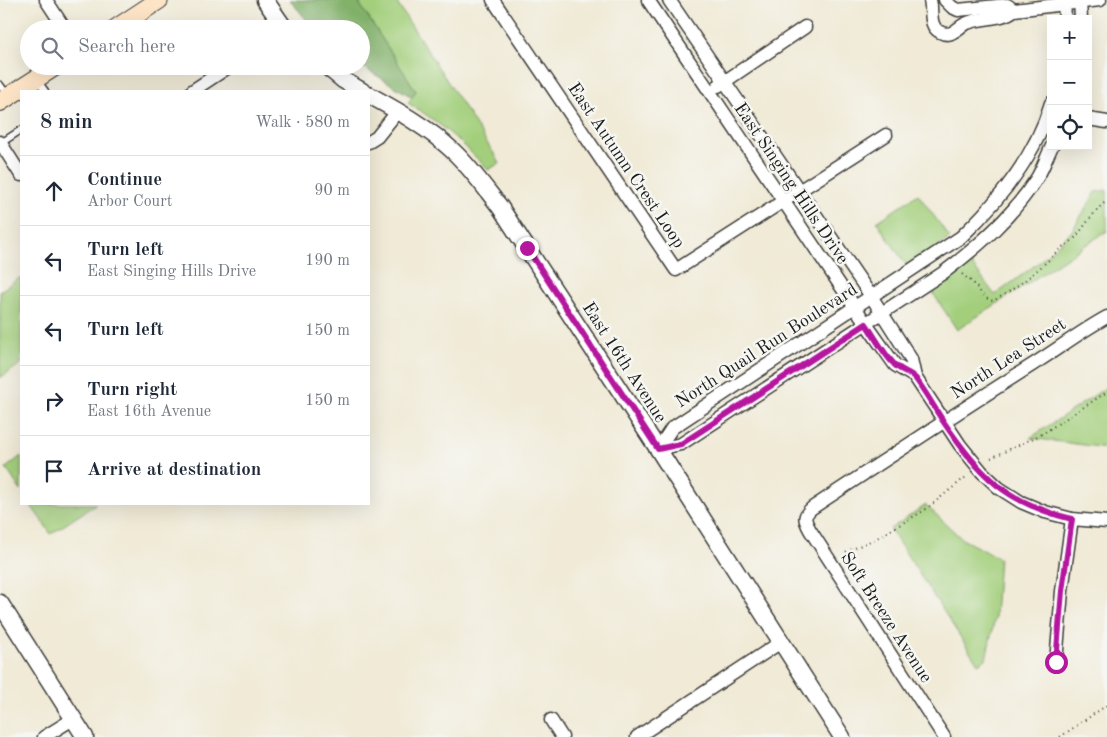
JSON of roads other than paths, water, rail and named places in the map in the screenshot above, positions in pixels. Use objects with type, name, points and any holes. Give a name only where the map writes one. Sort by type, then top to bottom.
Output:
[{"type":"main road","points":[[128,20],[157,1]]},
{"type":"main road","points":[[2,94],[41,85],[49,75]]},
{"type":"street","points":[[46,0],[59,20]]},
{"type":"street","points":[[265,0],[279,20]]},
{"type":"street","name":"East Autumn Crest Loop","points":[[493,0],[676,270],[783,201]]},
{"type":"street","name":"East Singing Hills Drive","points":[[648,0],[895,365],[915,377]]},
{"type":"street","name":"East Singing Hills Drive","points":[[669,0],[871,296],[911,359],[915,377],[943,421],[976,466],[999,488],[1021,502],[1044,512],[1072,519],[1107,522]]},
{"type":"street","points":[[930,0],[932,24],[941,33],[954,32],[966,23],[1008,15],[1014,10],[1065,2],[1100,0]]},
{"type":"street","points":[[1081,1],[1081,15]]},
{"type":"street","points":[[1065,2],[1065,15]]},
{"type":"street","points":[[948,4],[958,10],[1007,4],[1014,10]]},
{"type":"street","points":[[710,91],[805,27]]},
{"type":"street","points":[[194,90],[216,75]]},
{"type":"street","points":[[338,75],[360,90]]},
{"type":"street","name":"East 16th Avenue","points":[[370,96],[436,137],[476,175],[527,248],[658,449],[842,737]]},
{"type":"street","points":[[370,141],[377,137],[397,112]]},
{"type":"street","name":"North Quail Run Boulevard","points":[[658,449],[672,428],[961,237],[1004,193],[1020,169],[1047,115]]},
{"type":"street","points":[[1092,120],[1107,122]]},
{"type":"street","points":[[783,201],[886,135]]},
{"type":"street","points":[[0,143],[20,170]]},
{"type":"street","name":"North Quail Run Boulevard","points":[[658,449],[681,444],[943,273],[1001,224],[1038,176],[1050,150]]},
{"type":"street","name":"North Lea Street","points":[[805,514],[943,421],[1041,360],[1083,330],[1107,317]]},
{"type":"street","name":"Soft Breeze Avenue","points":[[805,514],[804,520],[810,530],[944,737]]},
{"type":"street","points":[[1056,662],[1062,591],[1072,519]]},
{"type":"street","points":[[0,603],[85,737]]},
{"type":"street","points":[[637,737],[781,642]]},
{"type":"street","points":[[44,737],[73,719]]},
{"type":"street","points":[[551,720],[562,737]]},
{"type":"lane","points":[[0,143],[20,131]]}]
